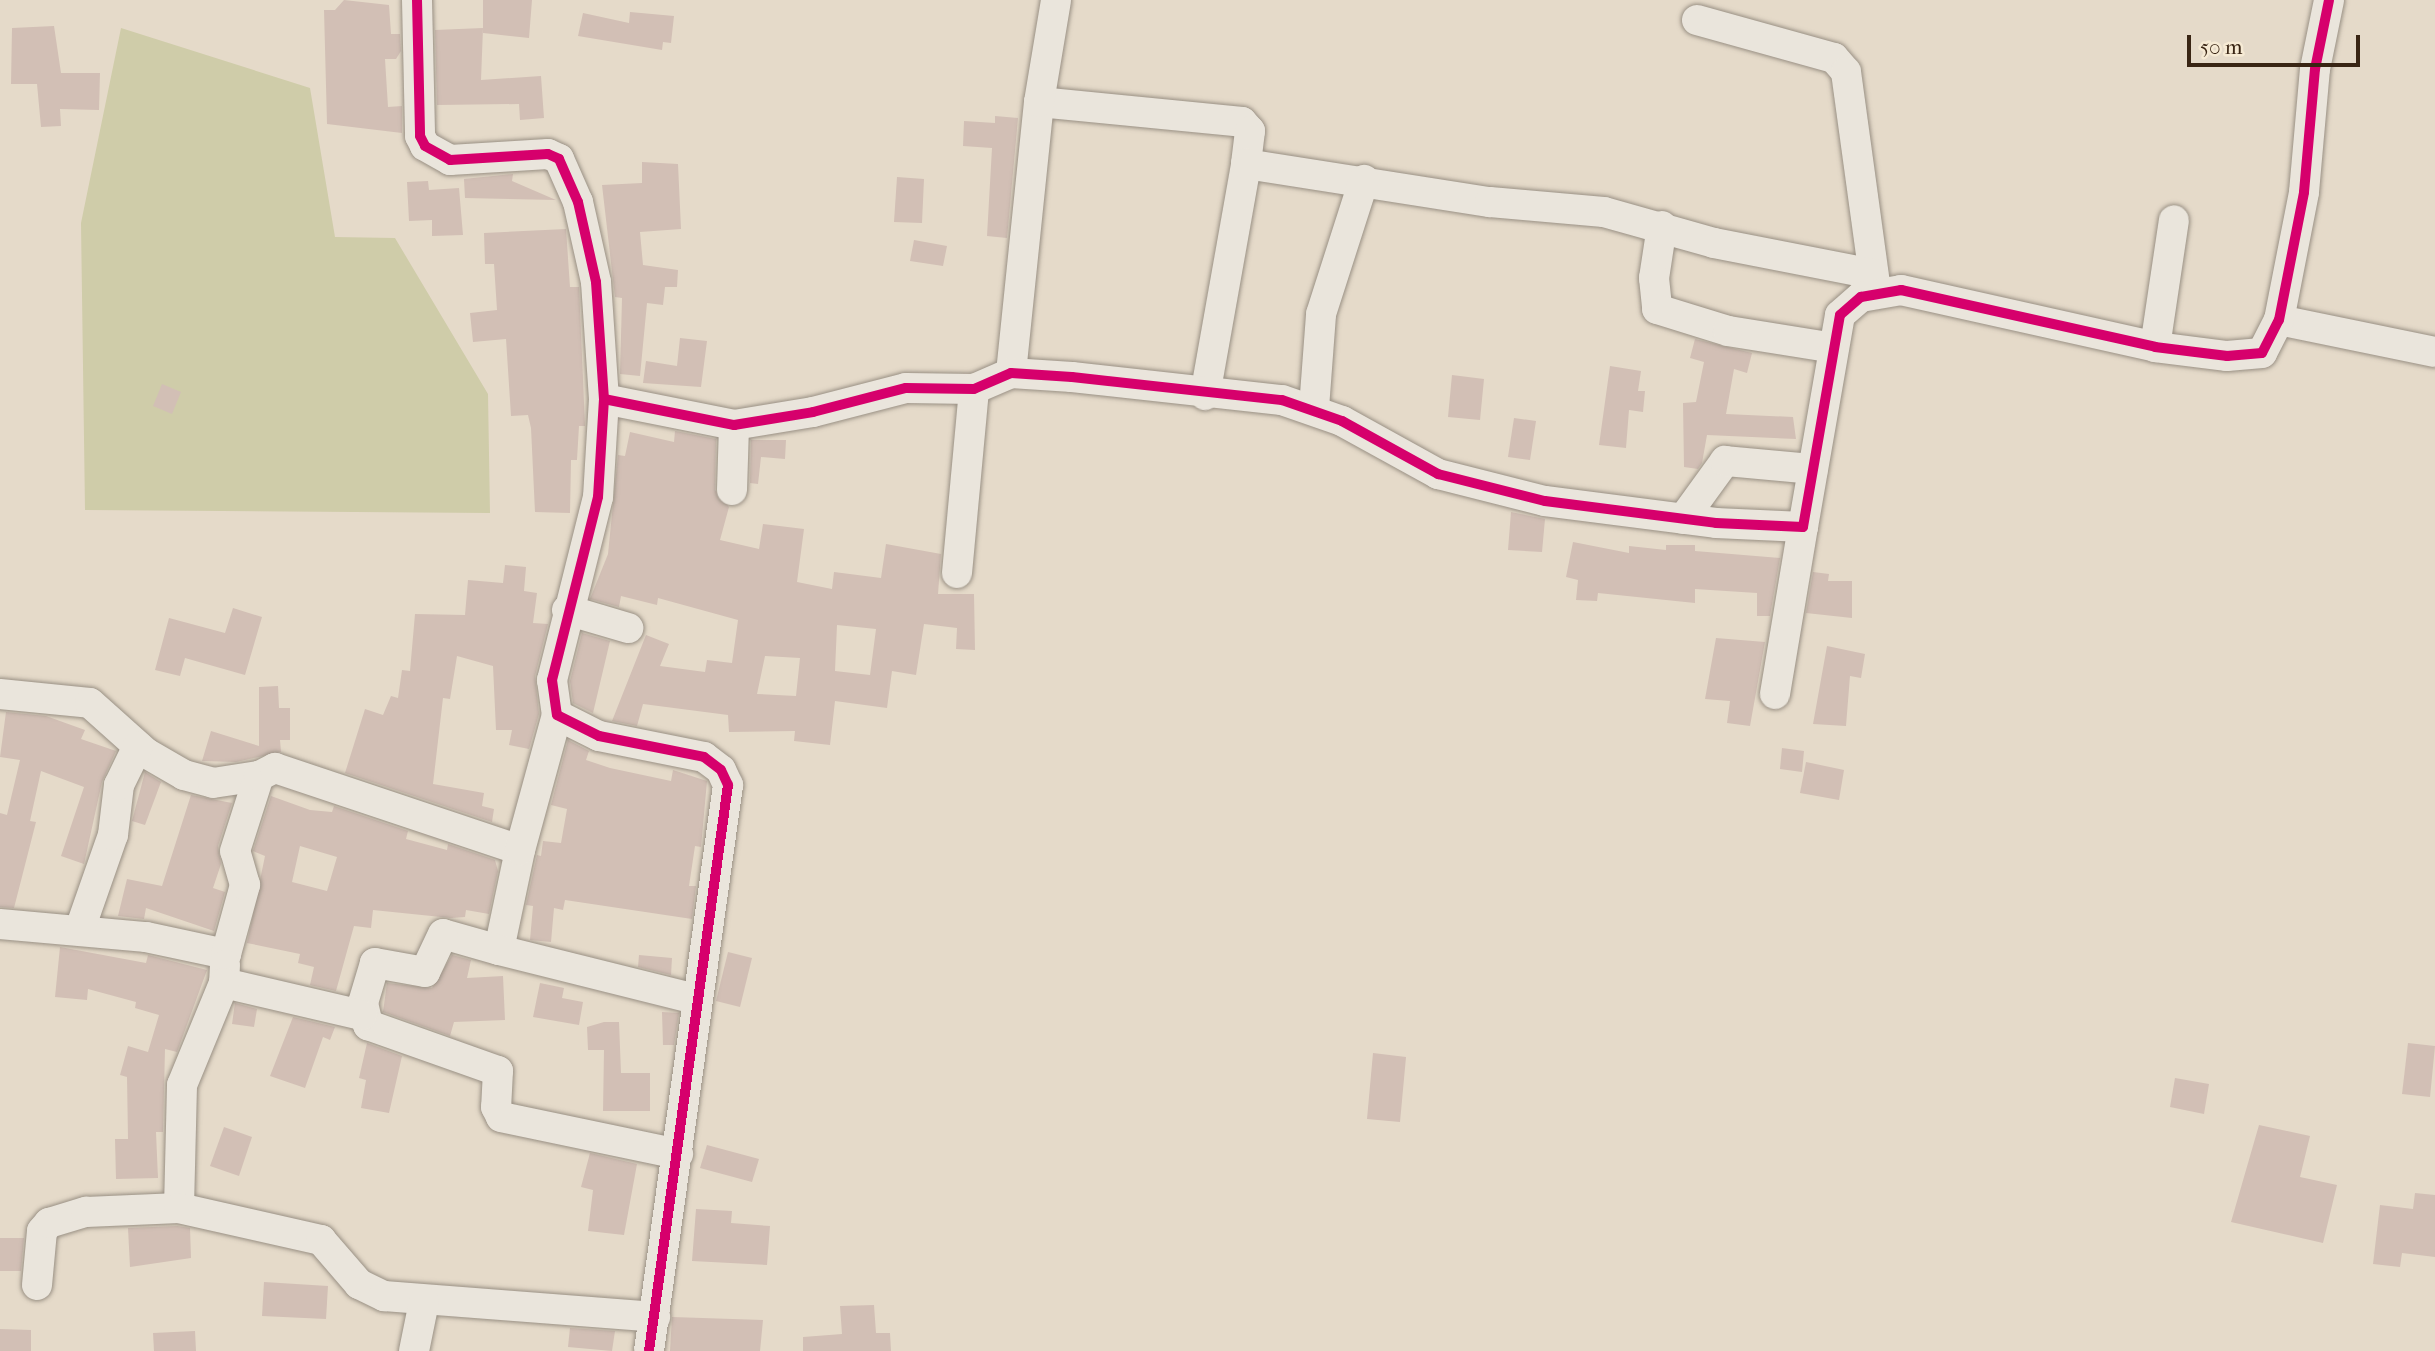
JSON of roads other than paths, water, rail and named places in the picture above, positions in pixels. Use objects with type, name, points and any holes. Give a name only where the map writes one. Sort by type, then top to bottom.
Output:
[{"type":"street","points":[[417,0],[420,136],[425,146],[450,160],[548,154],[559,159],[571,177],[596,282],[604,399],[598,497],[552,680],[557,715],[520,850],[499,950]]},
{"type":"street","points":[[1011,373],[1039,102],[1056,0]]},
{"type":"street","points":[[1246,164],[1364,180],[1490,202],[1604,212],[1901,290],[2155,347],[2250,356],[2269,345],[2279,320],[2309,164],[2315,69],[2329,0]]},
{"type":"street","points":[[1697,20],[1834,58],[1841,65],[1853,116],[1874,282]]},
{"type":"street","points":[[1039,102],[1242,122],[1250,131],[1205,395]]},
{"type":"street","points":[[1314,408],[1321,314],[1364,180]]},
{"type":"street","points":[[2155,347],[2174,220]]},
{"type":"street","points":[[1662,226],[1654,278],[1657,309],[1728,331],[1834,348]]},
{"type":"street","points":[[1775,695],[1840,315],[1874,282]]},
{"type":"street","points":[[2279,320],[2435,352]]},
{"type":"street","points":[[604,399],[734,425],[813,412],[896,390],[974,389],[1011,373],[1205,395],[1282,400],[1314,408],[1465,484],[1683,519],[1803,527]]},
{"type":"street","points":[[957,573],[974,389]]},
{"type":"street","points":[[732,491],[734,425]]},
{"type":"street","points":[[1683,519],[1725,461],[1813,468]]},
{"type":"street","points":[[568,610],[628,628]]},
{"type":"street","points":[[0,694],[81,699],[168,767],[213,783],[284,769],[520,850]]},
{"type":"street","points":[[557,715],[598,736],[704,757],[721,770],[729,785],[695,999],[678,1154],[649,1351]]},
{"type":"street","points":[[80,929],[113,835],[119,785],[138,746]]},
{"type":"street","points":[[179,1208],[182,1085],[224,984],[226,954],[246,885],[235,850],[259,776]]},
{"type":"street","points":[[0,925],[80,929],[226,954]]},
{"type":"street","points":[[362,1015],[375,962],[425,972],[445,934],[695,999]]},
{"type":"street","points":[[224,984],[362,1015],[379,1032],[498,1071],[496,1107],[500,1116],[678,1154]]},
{"type":"street","points":[[37,1284],[42,1231],[49,1223],[86,1212],[179,1208],[231,1215],[321,1240],[370,1292],[424,1302],[655,1317]]},
{"type":"street","points":[[414,1351],[424,1302]]}]
